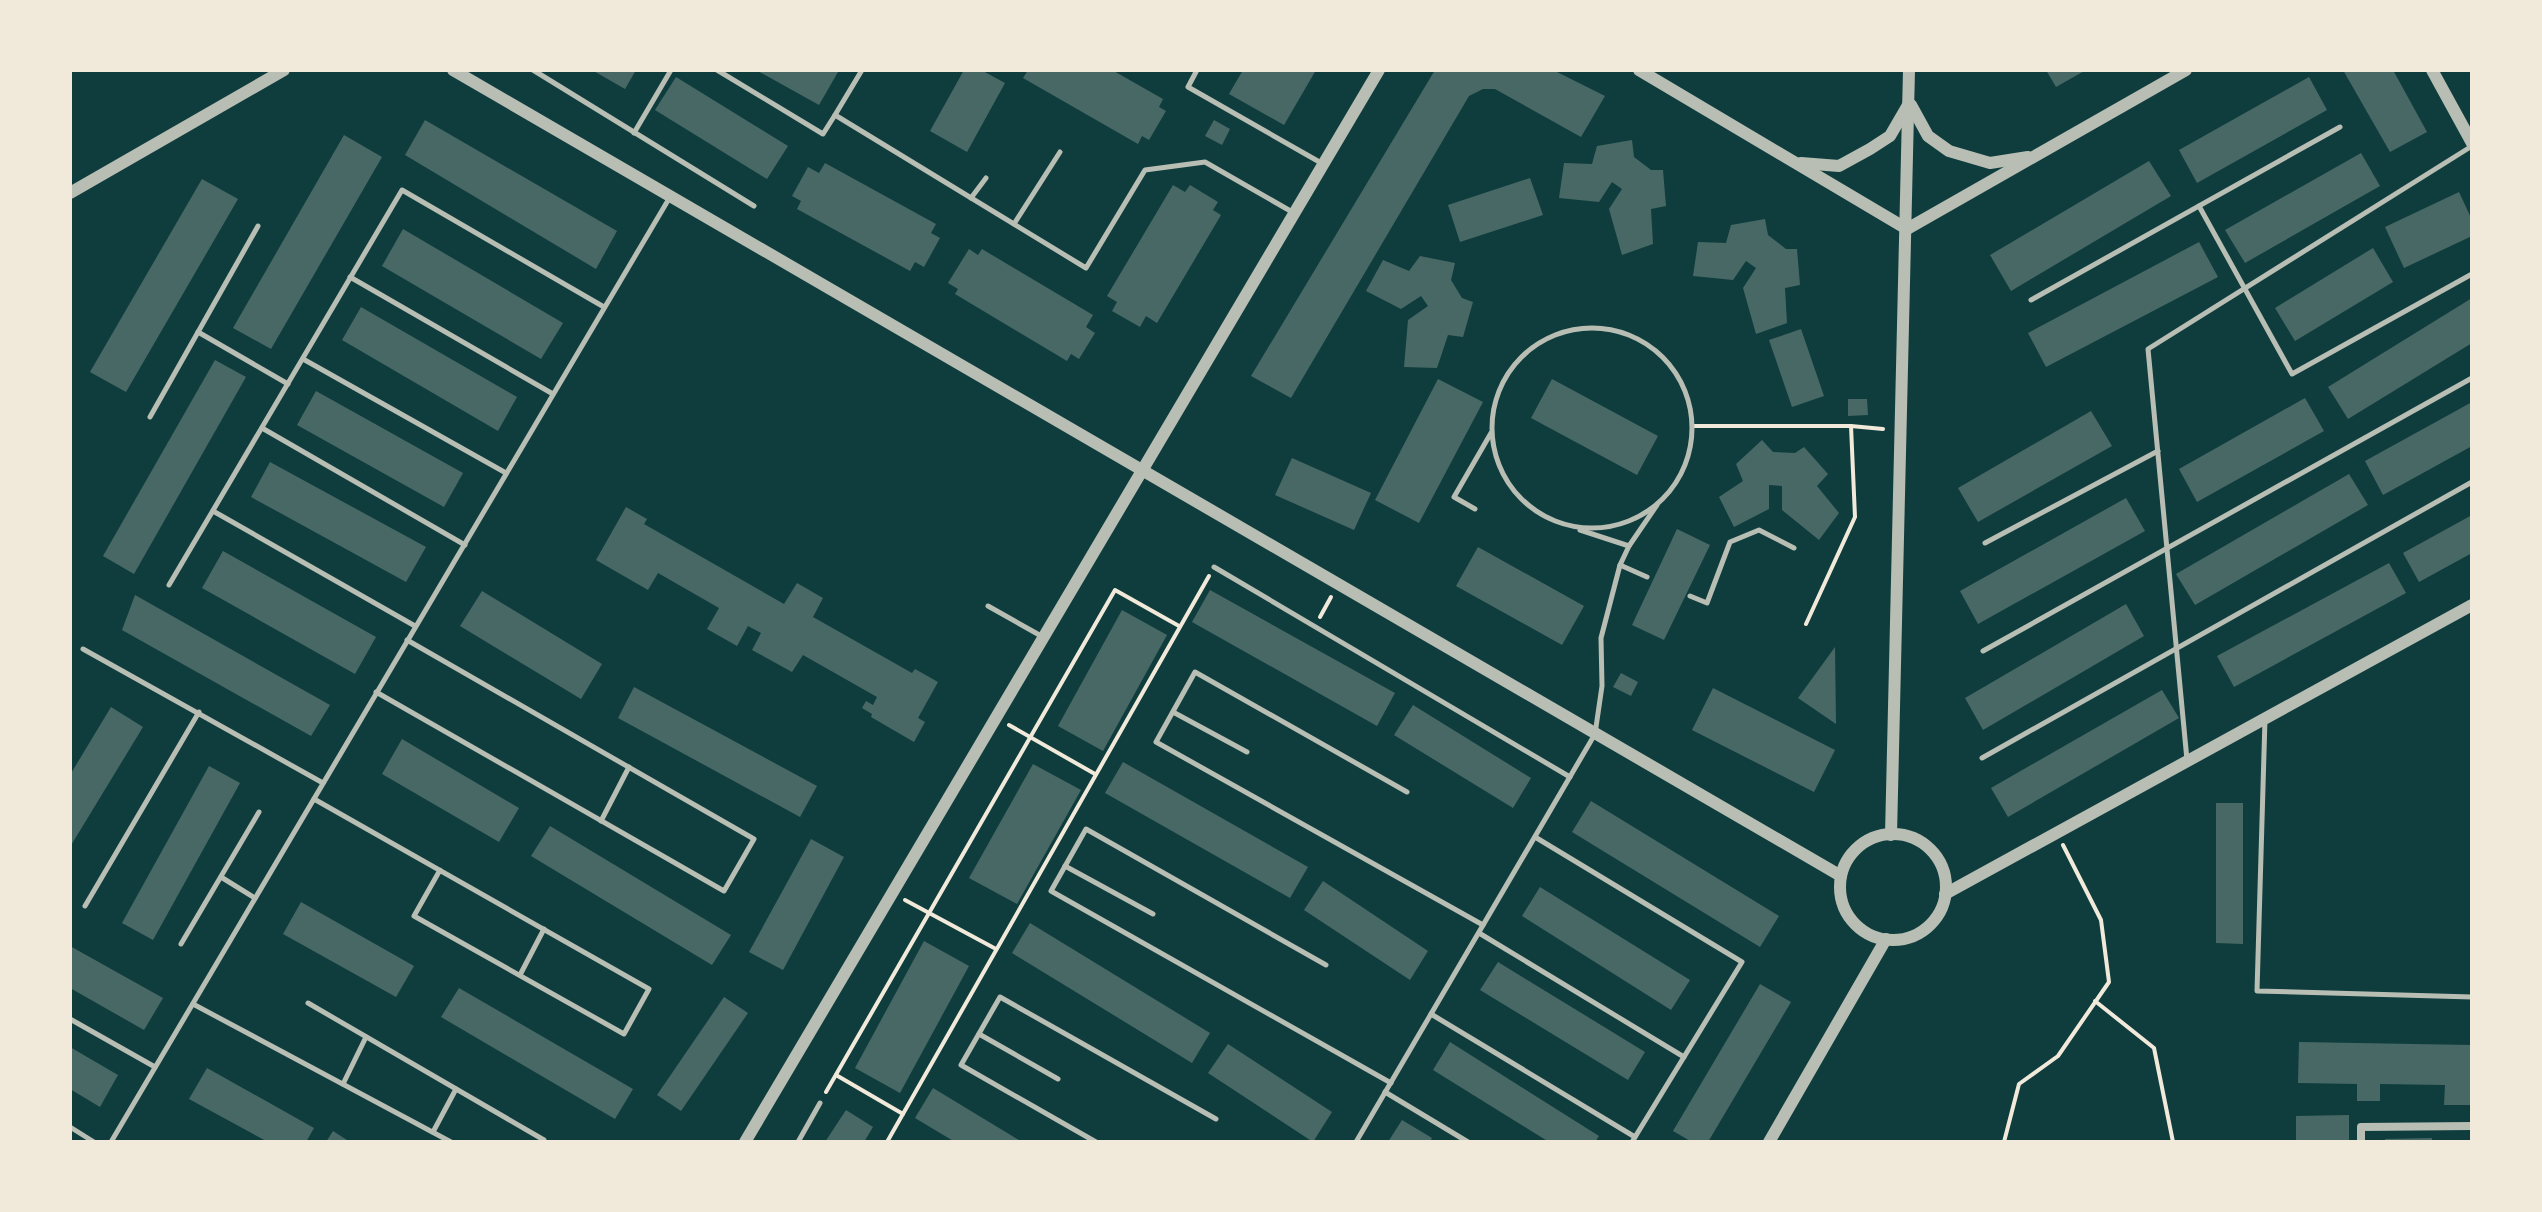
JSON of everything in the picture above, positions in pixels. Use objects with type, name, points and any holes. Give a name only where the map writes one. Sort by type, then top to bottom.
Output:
[{"type":"street","points":[[70,193],[284,70]]},
{"type":"street","points":[[453,70],[1841,876]]},
{"type":"street","points":[[745,1142],[1379,70]]},
{"type":"street","points":[[1639,70],[1907,229]]},
{"type":"street","points":[[1891,835],[1909,70]]},
{"type":"street","points":[[1907,229],[2186,70]]},
{"type":"street","points":[[2432,70],[2472,145]]},
{"type":"street","points":[[1796,163],[1839,166],[1890,136],[1910,102]]},
{"type":"street","points":[[1910,102],[1928,136],[1949,151],[1990,163],[2035,156]]},
{"type":"street","points":[[1945,894],[2472,605]]},
{"type":"street","points":[[1891,835],[1917,840],[1933,853],[1943,872],[1945,894],[1938,913],[1925,929],[1906,938],[1886,939],[1865,932],[1850,918],[1841,898],[1841,876],[1856,848],[1874,837],[1891,835]]},
{"type":"street","points":[[1769,1142],[1886,939]]},
{"type":"street","points":[[2361,1142],[2361,1127],[2472,1126]]},
{"type":"lane","points":[[533,70],[754,206]]},
{"type":"lane","points":[[634,133],[671,70]]},
{"type":"lane","points":[[717,70],[823,134],[859,71]]},
{"type":"lane","points":[[1197,70],[1188,87],[1323,164]]},
{"type":"lane","points":[[835,115],[1086,268],[1145,170],[1205,162],[1295,213]]},
{"type":"lane","points":[[2031,300],[2340,127]]},
{"type":"lane","points":[[2187,761],[2148,349],[2472,145]]},
{"type":"lane","points":[[1014,224],[1060,152]]},
{"type":"lane","points":[[971,198],[986,178]]},
{"type":"lane","points":[[169,585],[402,190],[604,307]]},
{"type":"lane","points":[[111,1142],[670,196]]},
{"type":"lane","points":[[2199,206],[2292,374],[2472,274]]},
{"type":"lane","points":[[150,417],[258,226]]},
{"type":"lane","points":[[350,277],[553,394]]},
{"type":"lane","points":[[1356,1142],[1595,734],[1602,686],[1601,638],[1620,565],[1657,505],[1677,482],[1690,453],[1693,426],[1686,392],[1670,364],[1647,344],[1618,331],[1587,328],[1556,334],[1529,350],[1508,373],[1495,401],[1491,432],[1497,460],[1510,486],[1529,507],[1554,521],[1629,546]]},
{"type":"lane","points":[[198,332],[288,384]]},
{"type":"lane","points":[[303,359],[506,473]]},
{"type":"lane","points":[[1983,651],[2472,378]]},
{"type":"lane","points":[[262,428],[465,545]]},
{"type":"lane","points":[[1475,509],[1454,497],[1491,432]]},
{"type":"lane","points":[[1985,543],[2158,451]]},
{"type":"lane","points":[[1982,758],[2472,482]]},
{"type":"lane","points":[[1554,521],[1580,528],[1608,528],[1634,520],[1657,505]]},
{"type":"lane","points":[[213,511],[415,626]]},
{"type":"lane","points":[[1690,596],[1707,603],[1730,542],[1759,530],[1794,548]]},
{"type":"lane","points":[[1620,565],[1647,577]]},
{"type":"lane","points":[[1214,567],[1570,777]]},
{"type":"lane","points":[[988,606],[1044,638]]},
{"type":"lane","points":[[376,692],[724,891],[754,839],[407,640]]},
{"type":"lane","points":[[83,649],[323,783]]},
{"type":"lane","points":[[1407,792],[1195,672],[1156,742],[1483,925]]},
{"type":"lane","points":[[85,906],[199,712]]},
{"type":"lane","points":[[1173,712],[1247,752]]},
{"type":"lane","points":[[2265,719],[2257,991],[2472,997]]},
{"type":"lane","points":[[601,821],[629,767]]},
{"type":"lane","points":[[314,799],[440,870],[649,989],[624,1034],[414,916],[440,870]]},
{"type":"lane","points":[[181,944],[259,812]]},
{"type":"lane","points":[[1326,965],[1086,829],[1051,891],[1391,1083]]},
{"type":"lane","points":[[1431,1014],[1634,1140],[1742,962],[1535,837]]},
{"type":"lane","points":[[1065,866],[1153,914]]},
{"type":"lane","points":[[221,877],[255,898]]},
{"type":"lane","points":[[520,975],[544,929]]},
{"type":"lane","points":[[1479,933],[1684,1057]]},
{"type":"lane","points":[[1096,1142],[961,1065],[1000,997],[1216,1119]]},
{"type":"lane","points":[[308,1003],[544,1140]]},
{"type":"lane","points":[[193,1004],[451,1142]]},
{"type":"lane","points":[[70,1019],[155,1067]]},
{"type":"lane","points":[[978,1034],[1058,1079]]},
{"type":"lane","points":[[343,1084],[366,1037]]},
{"type":"lane","points":[[433,1132],[456,1089]]},
{"type":"lane","points":[[1385,1092],[1468,1142]]},
{"type":"lane","points":[[798,1142],[820,1103]]},
{"type":"lane","points":[[70,1127],[94,1142]]},
{"type":"path","points":[[1693,426],[1851,426],[1902,430]]},
{"type":"path","points":[[1806,624],[1855,517],[1851,426]]},
{"type":"path","points":[[887,1142],[1214,567]]},
{"type":"path","points":[[1315,626],[1338,584]]},
{"type":"path","points":[[820,1103],[1115,590],[1179,626]]},
{"type":"path","points":[[996,718],[1096,774]]},
{"type":"path","points":[[2004,1142],[2019,1084],[2058,1056],[2109,982],[2101,920],[2057,832]]},
{"type":"path","points":[[893,893],[996,949]]},
{"type":"path","points":[[2095,1001],[2154,1048],[2173,1142]]},
{"type":"path","points":[[836,1075],[903,1114]]},
{"type":"building","points":[[592,70],[636,70],[625,89]]},
{"type":"building","points":[[756,70],[834,70],[838,72],[819,105]]},
{"type":"building","points":[[964,70],[981,70],[1005,83],[967,152],[930,131]]},
{"type":"building","points":[[1028,70],[1112,70],[1163,99],[1159,107],[1166,111],[1149,140],[1142,136],[1138,144],[1023,78]]},
{"type":"building","points":[[1243,70],[1316,70],[1284,125],[1229,94]]},
{"type":"building","points":[[1435,70],[1553,70],[1605,96],[1581,137],[1495,89],[1483,89],[1469,96],[1291,398],[1251,376]]},
{"type":"building","points":[[2046,70],[2086,70],[2056,87]]},
{"type":"building","points":[[2343,70],[2393,70],[2427,132],[2390,152]]},
{"type":"building","points":[[676,77],[788,146],[767,179],[655,110]]},
{"type":"building","points":[[2309,77],[2327,110],[2197,183],[2179,150]]},
{"type":"building","points":[[425,120],[617,231],[596,269],[405,155]]},
{"type":"building","points":[[1214,120],[1230,129],[1222,145],[1205,136]]},
{"type":"building","points":[[344,135],[382,157],[271,349],[233,328]]},
{"type":"building","points":[[1632,140],[1634,157],[1651,170],[1663,170],[1666,206],[1651,209],[1653,244],[1622,255],[1609,209],[1622,189],[1612,182],[1599,202],[1559,198],[1564,163],[1592,164],[1597,146]]},
{"type":"building","points":[[2361,153],[2380,186],[2245,263],[2225,230]]},
{"type":"building","points":[[2149,161],[2171,196],[2011,291],[1990,255]]},
{"type":"building","points":[[825,163],[936,224],[931,233],[940,238],[924,267],[915,262],[910,271],[797,209],[801,201],[792,196],[808,167],[819,173]]},
{"type":"building","points":[[1530,178],[1543,215],[1460,242],[1448,205]]},
{"type":"building","points":[[202,179],[238,199],[126,392],[90,372]]},
{"type":"building","points":[[1173,185],[1185,192],[1190,185],[1218,202],[1213,210],[1221,215],[1157,323],[1146,316],[1140,327],[1112,311],[1117,302],[1107,296]]},
{"type":"building","points":[[2459,192],[2472,220],[2472,236],[2404,268],[2385,227]]},
{"type":"building","points":[[1765,219],[1768,235],[1786,249],[1797,249],[1800,285],[1785,288],[1787,323],[1756,334],[1743,288],[1756,268],[1746,261],[1733,280],[1693,276],[1698,242],[1726,243],[1731,225]]},
{"type":"building","points":[[403,229],[563,323],[541,359],[382,266]]},
{"type":"building","points":[[2199,242],[2218,277],[2046,367],[2028,333]]},
{"type":"building","points":[[2373,248],[2393,282],[2295,341],[2275,308]]},
{"type":"building","points":[[969,249],[978,255],[982,249],[1093,315],[1086,327],[1095,333],[1079,359],[1071,354],[1067,361],[955,294],[958,289],[948,283]]},
{"type":"building","points":[[1420,256],[1455,263],[1451,280],[1462,298],[1473,302],[1463,337],[1448,335],[1437,368],[1404,367],[1408,320],[1428,306],[1421,296],[1401,309],[1366,291],[1383,260],[1409,271]]},
{"type":"building","points":[[2472,298],[2472,343],[2348,419],[2328,387]]},
{"type":"building","points":[[361,307],[517,397],[498,431],[342,340]]},
{"type":"building","points":[[1801,329],[1824,396],[1792,407],[1769,340]]},
{"type":"building","points":[[215,360],[246,377],[134,574],[103,556]]},
{"type":"building","points":[[1438,379],[1483,402],[1419,523],[1375,500]]},
{"type":"building","points":[[1552,379],[1658,436],[1637,475],[1531,418]]},
{"type":"building","points":[[316,391],[463,473],[444,507],[297,425]]},
{"type":"building","points":[[2305,398],[2324,431],[2197,502],[2179,469]]},
{"type":"building","points":[[1848,399],[1867,399],[1868,415],[1848,416]]},
{"type":"building","points":[[2472,402],[2472,446],[2383,495],[2365,461]]},
{"type":"building","points":[[2091,411],[2112,446],[1978,522],[1958,488]]},
{"type":"building","points":[[1762,440],[1773,452],[1795,453],[1804,447],[1828,474],[1817,486],[1839,513],[1819,540],[1782,510],[1782,486],[1769,485],[1769,509],[1734,527],[1719,497],[1743,481],[1736,464]]},
{"type":"building","points":[[1292,458],[1371,493],[1354,530],[1275,495]]},
{"type":"building","points":[[270,462],[426,547],[406,582],[251,497]]},
{"type":"building","points":[[2349,474],[2368,505],[2195,605],[2176,574]]},
{"type":"building","points":[[2126,498],[2145,531],[1978,624],[1960,591]]},
{"type":"building","points":[[626,507],[647,519],[644,524],[784,604],[797,583],[823,598],[813,617],[912,673],[915,669],[938,682],[918,718],[925,722],[914,742],[871,717],[872,714],[862,708],[866,701],[873,705],[877,697],[803,655],[792,672],[752,650],[761,633],[748,626],[737,646],[707,629],[719,608],[658,573],[648,590],[596,560]]},
{"type":"building","points":[[2472,515],[2472,553],[2419,582],[2403,553]]},
{"type":"building","points":[[1677,529],[1710,545],[1664,640],[1632,625]]},
{"type":"building","points":[[1478,547],[1584,606],[1562,645],[1456,586]]},
{"type":"building","points":[[223,551],[376,637],[355,674],[202,588]]},
{"type":"building","points":[[2389,563],[2406,593],[2234,687],[2217,656]]},
{"type":"building","points":[[1210,590],[1395,693],[1377,726],[1192,622]]},
{"type":"building","points":[[482,591],[602,664],[581,699],[460,626]]},
{"type":"building","points":[[135,595],[330,705],[311,736],[122,630]]},
{"type":"building","points":[[2126,604],[2144,636],[1983,730],[1965,698]]},
{"type":"building","points":[[1122,610],[1167,635],[1103,751],[1058,726]]},
{"type":"building","points":[[1835,647],[1836,724],[1798,698]]},
{"type":"building","points":[[1621,673],[1638,682],[1631,696],[1613,687]]},
{"type":"building","points":[[634,687],[817,786],[800,817],[618,718]]},
{"type":"building","points":[[1713,688],[1835,750],[1814,792],[1692,730]]},
{"type":"building","points":[[2162,690],[2179,718],[2008,817],[1991,788]]},
{"type":"building","points":[[1413,705],[1531,778],[1513,808],[1394,735]]},
{"type":"building","points":[[111,707],[143,727],[70,847],[70,775]]},
{"type":"building","points":[[402,739],[519,808],[499,842],[382,774]]},
{"type":"building","points":[[1123,762],[1308,867],[1290,898],[1105,793]]},
{"type":"building","points":[[1033,764],[1081,790],[1017,904],[969,878]]},
{"type":"building","points":[[209,766],[240,783],[153,940],[122,923]]},
{"type":"building","points":[[1591,801],[1779,916],[1760,947],[1572,832]]},
{"type":"building","points":[[2216,803],[2243,803],[2243,944],[2216,943]]},
{"type":"building","points":[[550,826],[731,935],[712,965],[531,856]]},
{"type":"building","points":[[811,839],[844,857],[783,970],[749,952]]},
{"type":"building","points":[[1323,881],[1428,951],[1410,980],[1304,910]]},
{"type":"building","points":[[1540,887],[1690,980],[1671,1010],[1522,916]]},
{"type":"building","points":[[301,902],[414,966],[396,997],[283,934]]},
{"type":"building","points":[[1030,923],[1210,1033],[1192,1063],[1012,953]]},
{"type":"building","points":[[924,941],[969,966],[900,1093],[855,1068]]},
{"type":"building","points":[[70,946],[163,998],[144,1030],[70,988]]},
{"type":"building","points":[[1498,962],[1645,1052],[1628,1080],[1480,990]]},
{"type":"building","points":[[1760,984],[1791,1002],[1708,1142],[1692,1142],[1673,1131]]},
{"type":"building","points":[[459,988],[633,1089],[615,1119],[441,1017]]},
{"type":"building","points":[[724,997],[748,1013],[681,1111],[657,1095]]},
{"type":"building","points":[[1450,1042],[1599,1136],[1595,1142],[1549,1142],[1433,1070]]},
{"type":"building","points":[[2299,1042],[2472,1045],[2472,1105],[2444,1105],[2445,1085],[2380,1084],[2380,1101],[2357,1101],[2357,1084],[2298,1083]]},
{"type":"building","points":[[1228,1044],[1332,1112],[1313,1142],[1208,1073]]},
{"type":"building","points":[[70,1047],[118,1075],[100,1107],[70,1089]]},
{"type":"building","points":[[207,1068],[314,1128],[306,1142],[268,1142],[189,1099]]},
{"type":"building","points":[[933,1088],[1022,1142],[955,1142],[915,1118]]},
{"type":"building","points":[[846,1110],[873,1127],[864,1142],[825,1142]]},
{"type":"building","points":[[2349,1115],[2349,1142],[2296,1142],[2296,1116]]},
{"type":"building","points":[[1402,1120],[1432,1138],[1430,1142],[1388,1142]]},
{"type":"building","points":[[333,1131],[350,1142],[326,1142]]},
{"type":"building","points":[[2432,1138],[2432,1142],[2385,1142],[2385,1139]]}]
